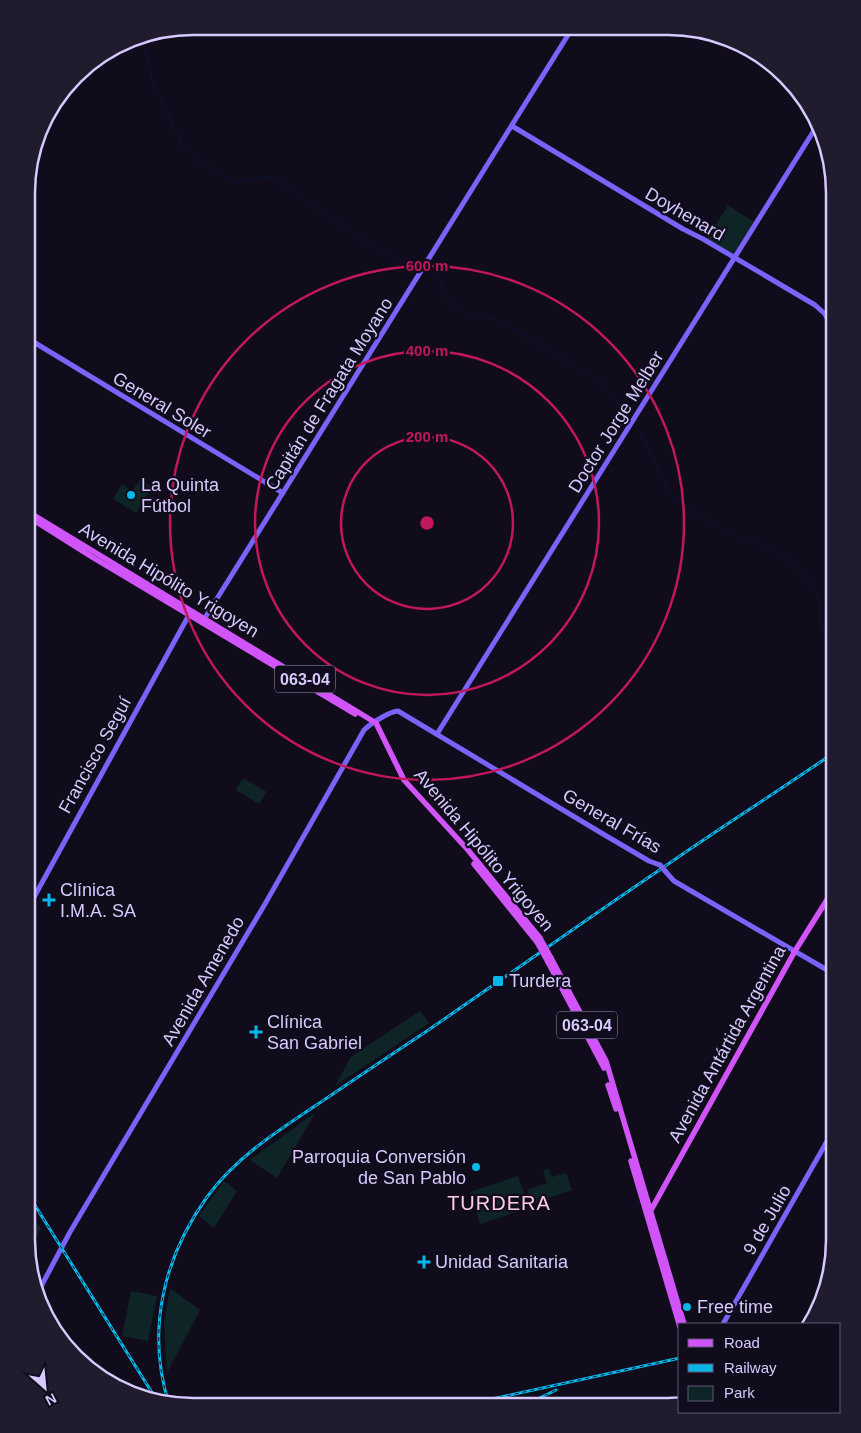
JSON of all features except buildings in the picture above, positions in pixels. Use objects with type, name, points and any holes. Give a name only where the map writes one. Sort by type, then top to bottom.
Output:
[{"type":"main road","name":"Avenida Hipólito Yrigoyen","points":[[35,516],[190,612]]},
{"type":"main road","name":"Avenida Hipólito Yrigoyen","points":[[35,521],[204,620],[373,723],[402,782],[466,853],[539,940],[550,960],[602,1063],[684,1323]]},
{"type":"main road","name":"Avenida Antártida Argentina","points":[[649,1214],[795,951],[826,900]]},
{"type":"main road","name":"Avenida Hipólito Yrigoyen","points":[[649,1214],[679,1323]]},
{"type":"street","name":"Capitán de Fragata Moyano","points":[[204,620],[568,35]]},
{"type":"street","name":"Doyhenard","points":[[512,126],[682,229],[820,308],[826,316]]},
{"type":"street","name":"Doctor Jorge Melber","points":[[437,734],[813,132]]},
{"type":"street","name":"General Soler","points":[[35,343],[283,494]]},
{"type":"street","name":"Francisco Seguí","points":[[35,895],[190,612]]},
{"type":"street","name":"General Frías","points":[[373,723],[391,712],[398,711],[642,857],[660,865],[674,881],[826,969]]},
{"type":"street","name":"Avenida Amenedo","points":[[40,1282],[265,904],[359,738],[364,730],[373,723]]},
{"type":"street","name":"9 de Julio","points":[[724,1323],[826,1143]]},
{"type":"street","name":"Avenida Amenedo","points":[[42,1285],[59,1252]]},
{"type":"green space","points":[[728,205],[754,222],[733,255],[707,239]]},
{"type":"green space","name":"La Quinta Fútbol","points":[[140,480],[152,487],[136,513],[113,499],[122,484],[132,491]]},
{"type":"green space","points":[[243,778],[267,792],[259,804],[236,790]]},
{"type":"green space","points":[[420,1011],[429,1023],[335,1086],[351,1057]]},
{"type":"green space","points":[[316,1112],[277,1178],[250,1160]]},
{"type":"green space","points":[[549,1169],[552,1177],[566,1173],[572,1190],[531,1204],[527,1190],[547,1183],[543,1170]]},
{"type":"green space","points":[[518,1176],[529,1208],[480,1224],[470,1192]]},
{"type":"green space","points":[[224,1181],[237,1191],[214,1228],[199,1216]]},
{"type":"green space","points":[[35,1219],[41,1229],[35,1238]]},
{"type":"green space","points":[[170,1288],[200,1310],[167,1373],[164,1323]]},
{"type":"green space","points":[[131,1291],[157,1296],[148,1341],[122,1336]]},
{"type":"waterway","points":[[144,43],[153,83],[186,152]]},
{"type":"waterway","points":[[191,156],[232,181],[237,182],[270,176],[365,241],[407,264],[421,269]]},
{"type":"waterway","points":[[425,270],[436,275],[455,307],[506,324],[600,382],[617,402],[625,420],[629,423]]},
{"type":"waterway","points":[[633,426],[640,431],[669,492],[677,503],[732,534],[766,546],[784,556],[799,570],[819,599],[822,630],[826,636]]},
{"type":"railway","points":[[167,1396],[162,1377],[159,1350],[159,1323],[163,1296],[170,1270],[179,1245],[207,1197],[245,1156],[290,1123],[424,1033],[682,854],[826,758]]},
{"type":"railway","points":[[35,1205],[152,1393]]},
{"type":"railway","points":[[497,1398],[678,1358]]},
{"type":"railway","points":[[540,1398],[556,1390]]},
{"type":"place","name":"La Quinta Fútbol","points":[[131,495]]},
{"type":"place","name":"Clínica I.M.A. SA","points":[[49,900]]},
{"type":"place","name":"Turdera","points":[[498,981]]},
{"type":"place","name":"Clínica San Gabriel","points":[[256,1032]]},
{"type":"place","name":"Parroquia Conversión de San Pablo","points":[[476,1167]]},
{"type":"place","name":"Unidad Sanitaria","points":[[424,1262]]},
{"type":"place","name":"Free time","points":[[687,1307]]},
{"type":"district","name":"TURDERA","points":[[499,1203]]}]
